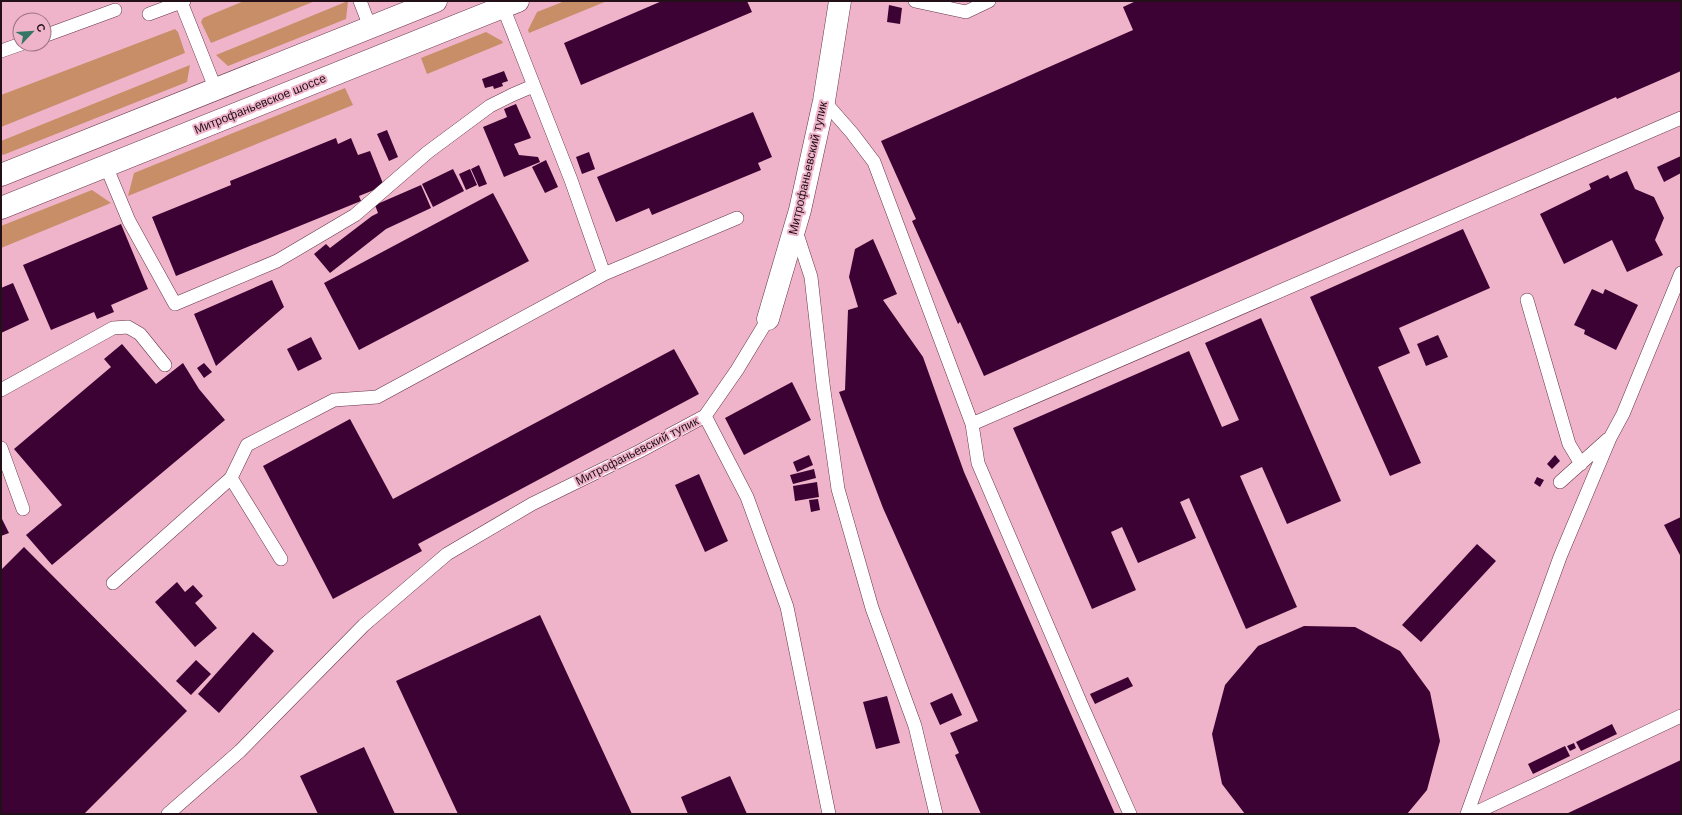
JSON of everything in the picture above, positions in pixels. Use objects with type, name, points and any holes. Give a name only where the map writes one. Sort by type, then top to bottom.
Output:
[{"type":"main road","points":[[1,175],[436,1]]},
{"type":"main road","name":"Митрофаньевский тупик","points":[[768,319],[794,228],[824,101],[840,1]]},
{"type":"main road","name":"Митрофаньевское шоссе","points":[[1,208],[510,4]]},
{"type":"lane","points":[[360,1],[370,28]]},
{"type":"lane","points":[[915,1],[966,12],[989,1]]},
{"type":"lane","points":[[149,14],[182,2],[216,90]]},
{"type":"lane","points":[[510,4],[533,86],[571,180],[604,274]]},
{"type":"lane","points":[[52,33],[115,10]]},
{"type":"lane","points":[[1,51],[12,47]]},
{"type":"lane","points":[[106,166],[129,221],[175,304],[277,261],[355,215],[428,152],[490,106],[533,86]]},
{"type":"lane","points":[[824,101],[852,133],[874,162],[972,424],[978,464],[1130,814]]},
{"type":"lane","points":[[972,424],[1681,118]]},
{"type":"lane","points":[[113,583],[231,478],[247,445],[334,400],[377,397],[604,274],[737,218]]},
{"type":"lane","points":[[794,228],[811,277],[823,384],[838,489],[872,608],[915,726],[936,814]]},
{"type":"lane","points":[[1468,814],[1560,557],[1610,438],[1623,414],[1681,273]]},
{"type":"lane","points":[[1527,300],[1569,444],[1581,464]]},
{"type":"lane","name":"Митрофаньевский тупик","points":[[168,814],[240,751],[364,625],[447,554],[532,504],[640,451],[705,416],[737,370],[768,319]]},
{"type":"lane","points":[[1,390],[113,328],[128,327],[140,334],[165,365]]},
{"type":"lane","points":[[705,416],[747,497],[786,607],[829,814]]},
{"type":"lane","points":[[1560,482],[1610,438]]},
{"type":"lane","points":[[1,448],[24,510]]},
{"type":"lane","points":[[231,478],[281,559]]},
{"type":"lane","points":[[1473,814],[1681,716]]},
{"type":"shaded area","points":[[244,1],[315,1],[211,43],[201,22],[203,18]]},
{"type":"shaded area","points":[[348,1],[346,19],[228,66],[216,55]]},
{"type":"shaded area","points":[[565,1],[607,1],[529,33],[528,30],[537,12]]},
{"type":"shaded area","points":[[175,29],[178,32],[185,53],[1,127],[1,95]]},
{"type":"shaded area","points":[[486,32],[503,43],[427,74],[421,58]]},
{"type":"shaded area","points":[[190,65],[187,82],[3,155],[1,153],[1,141]]},
{"type":"shaded area","points":[[345,88],[353,105],[128,196],[134,173]]},
{"type":"shaded area","points":[[92,190],[111,203],[1,248],[1,226]]},
{"type":"building","points":[[662,1],[747,1],[752,12],[581,85],[564,43]]},
{"type":"building","points":[[1136,1],[1681,1],[1681,71],[1617,99],[1616,97],[984,376],[960,322],[958,324],[912,221],[916,219],[881,141],[1133,30],[1123,7]]},
{"type":"building","points":[[889,5],[902,8],[900,24],[887,22]]},
{"type":"building","points":[[504,71],[508,81],[502,83],[503,86],[494,89],[493,86],[485,88],[482,79]]},
{"type":"building","points":[[516,104],[531,138],[514,144],[519,155],[538,157],[540,162],[504,177],[483,127],[507,117],[504,109]]},
{"type":"building","points":[[753,112],[772,157],[758,163],[761,170],[652,215],[649,208],[616,222],[597,177]]},
{"type":"building","points":[[387,130],[398,157],[389,161],[377,134]]},
{"type":"building","points":[[336,138],[338,144],[351,138],[358,155],[370,151],[384,186],[359,196],[361,201],[176,276],[152,217],[231,185],[230,181]]},
{"type":"building","points":[[589,152],[595,169],[582,174],[576,157]]},
{"type":"building","points":[[1681,156],[1681,173],[1664,182],[1657,167]]},
{"type":"building","points":[[546,160],[558,187],[545,193],[532,167]]},
{"type":"building","points":[[479,165],[487,184],[479,187],[471,169]]},
{"type":"building","points":[[453,169],[464,191],[433,207],[422,184]]},
{"type":"building","points":[[470,169],[477,185],[466,190],[459,174]]},
{"type":"building","points":[[1627,171],[1635,189],[1654,197],[1664,218],[1655,240],[1663,255],[1627,272],[1612,240],[1564,264],[1540,214],[1591,189],[1589,184],[1608,175],[1610,179]]},
{"type":"building","points":[[421,185],[431,208],[386,229],[330,273],[314,254],[326,244],[330,248],[378,213],[375,205]]},
{"type":"building","points":[[493,193],[529,261],[359,350],[324,283]]},
{"type":"building","points":[[121,224],[148,289],[111,305],[114,312],[97,319],[94,312],[51,330],[23,265]]},
{"type":"building","points":[[1463,229],[1490,288],[1399,328],[1410,353],[1378,367],[1421,463],[1390,476],[1310,297]]},
{"type":"building","points":[[873,239],[897,294],[883,300],[923,357],[964,472],[1115,814],[981,814],[955,755],[959,753],[950,733],[978,721],[883,508],[839,392],[845,390],[848,310],[858,307],[849,277],[855,249]]},
{"type":"building","points":[[272,280],[284,307],[216,366],[194,314]]},
{"type":"building","points":[[13,283],[29,320],[1,333],[1,288]]},
{"type":"building","points":[[1592,289],[1603,294],[1605,289],[1638,305],[1616,350],[1584,334],[1585,330],[1574,325]]},
{"type":"building","points":[[1261,318],[1341,501],[1287,524],[1262,467],[1240,476],[1297,607],[1246,629],[1189,498],[1180,502],[1196,538],[1138,563],[1122,527],[1111,532],[1136,590],[1092,609],[1013,428],[1189,351],[1222,427],[1239,420],[1205,343]]},
{"type":"building","points":[[1438,335],[1448,357],[1426,366],[1417,344]]},
{"type":"building","points":[[311,337],[322,359],[298,371],[287,349]]},
{"type":"building","points":[[122,344],[156,384],[183,363],[199,389],[225,420],[52,565],[26,535],[62,505],[14,449],[111,367],[104,359]]},
{"type":"building","points":[[674,349],[699,394],[418,544],[422,551],[333,599],[263,466],[350,419],[393,499]]},
{"type":"building","points":[[204,363],[212,372],[204,378],[197,368]]},
{"type":"building","points":[[792,382],[811,420],[744,455],[725,418]]},
{"type":"building","points":[[809,455],[813,465],[797,472],[793,462]]},
{"type":"building","points":[[1555,455],[1560,461],[1552,469],[1547,464]]},
{"type":"building","points":[[814,469],[816,478],[793,484],[790,475]]},
{"type":"building","points":[[699,474],[728,541],[705,552],[675,485]]},
{"type":"building","points":[[1537,477],[1544,480],[1540,487],[1534,483]]},
{"type":"building","points":[[817,482],[819,497],[795,501],[793,486]]},
{"type":"building","points":[[818,499],[820,510],[811,512],[809,500]]},
{"type":"building","points":[[1,517],[9,533],[1,536]]},
{"type":"building","points":[[1681,517],[1681,557],[1664,525]]},
{"type":"building","points":[[1477,544],[1496,561],[1421,642],[1402,625]]},
{"type":"building","points":[[24,547],[187,711],[84,814],[1,814],[1,570]]},
{"type":"building","points":[[177,582],[185,592],[193,585],[203,596],[195,603],[217,628],[195,647],[155,602]]},
{"type":"building","points":[[540,615],[632,814],[458,814],[396,681]]},
{"type":"building","points":[[1304,626],[1355,627],[1400,651],[1430,692],[1440,741],[1427,790],[1407,814],[1245,814],[1222,784],[1212,734],[1225,685],[1258,646]]},
{"type":"building","points":[[253,632],[274,651],[219,713],[198,694]]},
{"type":"building","points":[[196,660],[211,674],[191,695],[176,681]]},
{"type":"building","points":[[1128,677],[1133,686],[1095,704],[1090,694]]},
{"type":"building","points":[[952,693],[962,715],[940,725],[930,703]]},
{"type":"building","points":[[887,696],[900,743],[876,749],[863,702]]},
{"type":"building","points":[[1612,724],[1617,734],[1581,751],[1576,742]]},
{"type":"building","points":[[1574,743],[1576,748],[1570,751],[1567,746]]},
{"type":"building","points":[[1565,746],[1570,756],[1533,774],[1528,764]]},
{"type":"building","points":[[364,747],[395,814],[318,814],[300,776]]},
{"type":"building","points":[[1681,760],[1681,814],[1566,814]]},
{"type":"building","points":[[730,776],[747,814],[688,814],[681,797]]}]
